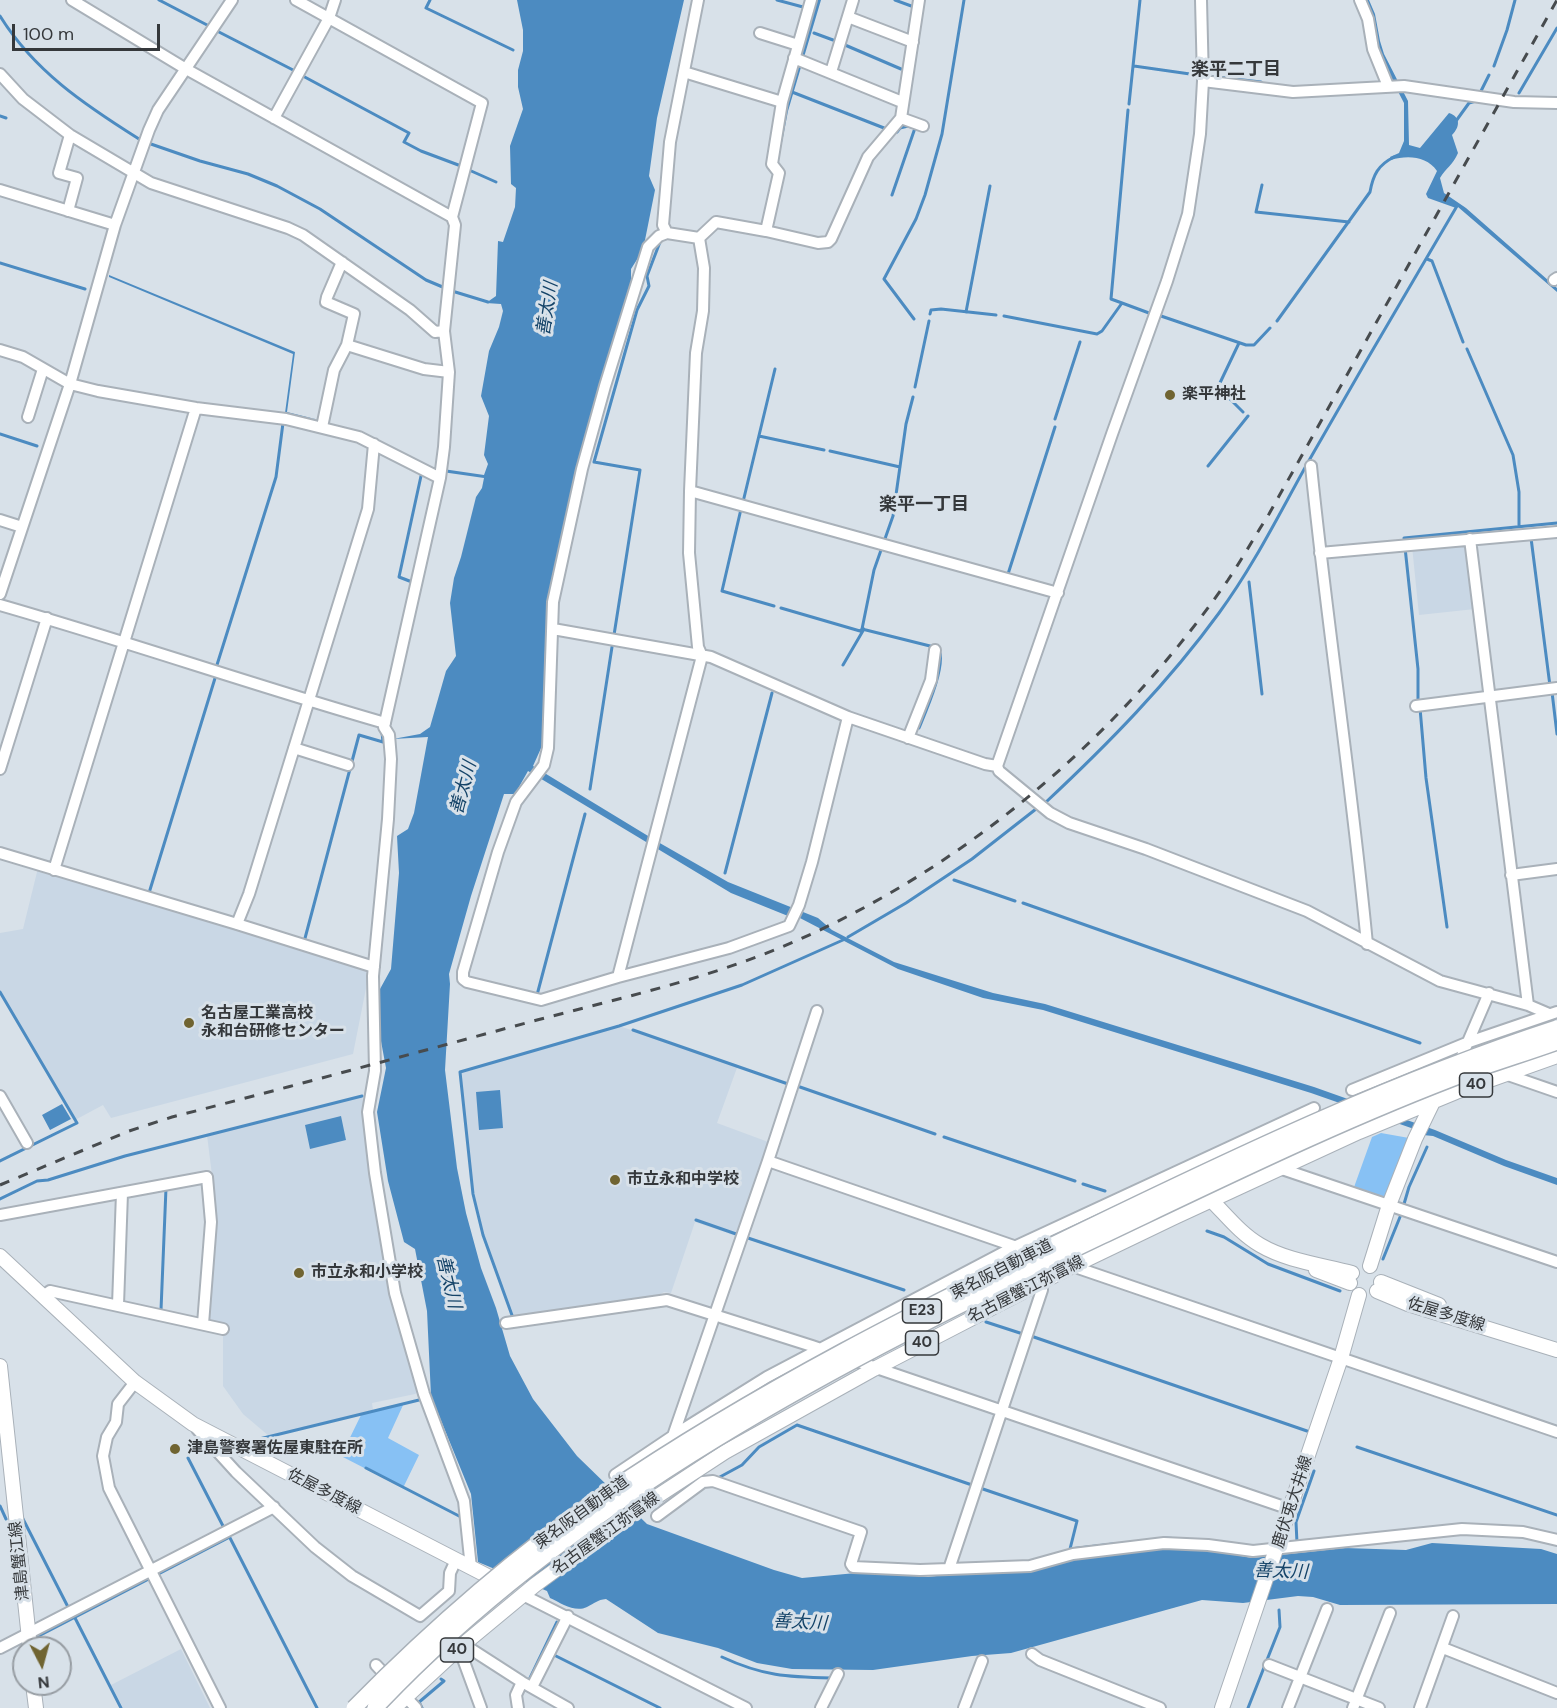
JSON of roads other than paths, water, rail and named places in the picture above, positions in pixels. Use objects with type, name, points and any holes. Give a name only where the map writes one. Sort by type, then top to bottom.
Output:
[{"type":"highway","name":"東名阪自動車道","points":[[354,1708],[434,1631],[541,1543],[602,1497],[687,1441],[774,1389],[1028,1256],[1202,1172],[1384,1092],[1470,1058],[1557,1028]]},
{"type":"highway","name":"東名阪自動車道","points":[[375,1708],[443,1641],[550,1553],[610,1508],[694,1452],[782,1401],[866,1354],[1034,1268],[1208,1185],[1389,1104],[1557,1042]]},
{"type":"main road","name":"名古屋蟹江弥富線","points":[[394,1708],[461,1646],[523,1594],[644,1505],[725,1452],[874,1369],[1072,1266],[1391,1119],[1557,1056]]},
{"type":"main road","points":[[1370,1266],[1389,1205],[1433,1102]]},
{"type":"main road","points":[[1212,1201],[1243,1233],[1258,1244],[1331,1277],[1354,1284],[1369,1296],[1379,1287],[1378,1273],[1370,1266],[1360,1267],[1354,1284]]},
{"type":"main road","name":"佐屋多度線","points":[[0,1256],[135,1382],[193,1424],[523,1594]]},
{"type":"main road","name":"鹿伏兎大井線","points":[[1222,1708],[1341,1358],[1354,1284]]},
{"type":"main road","name":"佐屋多度線","points":[[1379,1287],[1557,1350]]},
{"type":"main road","name":"津島蟹江線","points":[[0,1366],[28,1636]]},
{"type":"street","points":[[72,0],[186,69],[452,217]]},
{"type":"street","points":[[0,594],[70,384],[132,172],[158,110],[232,0]]},
{"type":"street","points":[[296,0],[482,103],[452,217],[455,225],[444,331],[450,372],[440,478],[384,727],[389,735],[391,759],[372,1005],[375,1071],[368,1112],[377,1185],[395,1293],[424,1394],[464,1501],[471,1568]]},
{"type":"street","points":[[274,118],[329,18],[335,0]]},
{"type":"street","points":[[667,233],[663,225],[670,142],[687,46],[698,0]]},
{"type":"street","points":[[766,231],[779,173],[772,165],[782,102],[799,60],[798,45],[811,0]]},
{"type":"street","points":[[831,72],[853,0]]},
{"type":"street","points":[[699,238],[716,222],[818,243],[828,242],[831,239],[868,157],[901,118],[919,0]]},
{"type":"street","points":[[1201,0],[1203,81],[1200,134],[1188,214],[1167,281],[997,766],[999,771],[1050,813],[1069,823],[1146,849],[1307,911],[1440,981],[1489,993],[1553,1013]]},
{"type":"street","points":[[1360,0],[1368,19],[1373,49],[1396,86]]},
{"type":"street","points":[[848,17],[912,42]]},
{"type":"street","points":[[760,33],[798,45]]},
{"type":"street","points":[[799,60],[902,102]]},
{"type":"street","points":[[684,72],[782,102]]},
{"type":"street","points":[[0,74],[23,99],[70,135],[151,183],[303,235],[410,310],[435,332],[444,331]]},
{"type":"street","points":[[1203,81],[1293,92],[1396,86],[1514,102],[1557,103]]},
{"type":"street","points":[[901,118],[923,126]]},
{"type":"street","points":[[68,211],[76,178],[59,173],[70,135]]},
{"type":"street","points":[[0,190],[115,225]]},
{"type":"street","points":[[699,238],[667,233],[659,236],[648,247],[582,470],[553,602],[548,748],[544,765],[516,802],[498,852],[463,972],[463,979],[467,982],[540,1000],[729,948],[789,926],[799,905],[848,717]]},
{"type":"street","points":[[618,977],[702,656],[698,647],[689,552],[696,353],[703,311],[704,268],[699,238]]},
{"type":"street","points":[[322,427],[334,370],[347,345],[354,314],[326,302],[342,262]]},
{"type":"street","points":[[347,345],[424,369],[450,372]]},
{"type":"street","points":[[0,350],[23,357],[70,384],[98,392],[196,408],[286,419],[359,437],[440,478]]},
{"type":"street","points":[[28,417],[43,369]]},
{"type":"street","points":[[54,870],[196,408]]},
{"type":"street","points":[[237,924],[249,894],[368,509],[374,444]]},
{"type":"street","points":[[1311,466],[1320,553],[1358,843],[1367,944]]},
{"type":"street","points":[[690,491],[1058,593]]},
{"type":"street","points":[[0,520],[22,527]]},
{"type":"street","points":[[1320,553],[1557,532]]},
{"type":"street","points":[[1470,539],[1528,1005]]},
{"type":"street","points":[[0,605],[385,723]]},
{"type":"street","points":[[0,769],[47,618]]},
{"type":"street","points":[[553,629],[711,657],[848,717],[985,764],[997,766]]},
{"type":"street","points":[[908,738],[931,680],[935,650]]},
{"type":"street","points":[[1420,705],[1557,688]]},
{"type":"street","points":[[294,748],[348,765]]},
{"type":"street","points":[[0,853],[374,967]]},
{"type":"street","points":[[1511,875],[1557,869]]},
{"type":"street","points":[[1433,1102],[1462,1060],[1489,993]]},
{"type":"street","points":[[674,1435],[817,1011]]},
{"type":"street","points":[[1352,1090],[1469,1042],[1553,1013]]},
{"type":"street","points":[[1505,1074],[1557,1092]]},
{"type":"street","points":[[1,1101],[27,1143]]},
{"type":"street","points":[[615,1475],[767,1377],[818,1349],[1014,1247],[1314,1108]]},
{"type":"street","points":[[1267,1130],[1285,1168],[1557,1263]]},
{"type":"street","points":[[768,1161],[1557,1432]]},
{"type":"street","points":[[0,1215],[207,1177],[211,1222],[203,1324]]},
{"type":"street","points":[[118,1305],[122,1193]]},
{"type":"street","points":[[949,1569],[1042,1290],[1039,1283]]},
{"type":"street","points":[[43,1296],[50,1291],[223,1329]]},
{"type":"street","points":[[506,1323],[667,1300],[1290,1509]]},
{"type":"street","points":[[135,1382],[118,1404],[116,1422],[106,1437],[103,1456],[108,1488],[220,1708]]},
{"type":"street","points":[[193,1424],[236,1472],[315,1546],[352,1576],[420,1616],[448,1591],[450,1573],[456,1560]]},
{"type":"street","points":[[657,1516],[703,1482],[713,1481],[861,1532],[850,1564],[853,1567],[920,1570],[1030,1566],[1073,1554],[1164,1543],[1208,1545],[1241,1551],[1277,1550],[1462,1529],[1523,1532],[1557,1540]]},
{"type":"street","points":[[38,1636],[274,1507]]},
{"type":"street","points":[[523,1594],[746,1708]]},
{"type":"street","points":[[1288,1708],[1327,1609]]},
{"type":"street","points":[[1355,1704],[1390,1613]]},
{"type":"street","points":[[532,1687],[568,1616]]},
{"type":"street","points":[[1420,1708],[1453,1616]]},
{"type":"street","points":[[461,1646],[489,1659],[522,1682],[568,1708]]},
{"type":"street","points":[[461,1646],[481,1708]]},
{"type":"street","points":[[1443,1648],[1557,1693]]},
{"type":"street","points":[[1032,1654],[1040,1660],[1160,1708]]},
{"type":"street","points":[[964,1708],[982,1661]]},
{"type":"street","points":[[376,1665],[416,1708]]},
{"type":"street","points":[[1269,1665],[1355,1704],[1379,1708]]},
{"type":"street","points":[[821,1708],[837,1674]]},
{"type":"street","points":[[518,1708],[516,1695],[522,1682]]},
{"type":"water","name":"善太川","points":[[517,0],[684,0],[657,118],[649,176],[655,190],[643,250],[631,269],[631,286],[576,476],[547,608],[544,672],[547,693],[544,705],[542,746],[533,766],[728,882],[818,918],[832,930],[894,962],[993,993],[1045,1004],[1314,1087],[1435,1130],[1506,1160],[1557,1178],[1557,1185],[1504,1166],[1433,1136],[1423,1135],[1414,1129],[1311,1093],[1043,1010],[983,998],[898,969],[798,917],[788,916],[731,893],[528,771],[515,794],[504,794],[449,974],[445,1070],[457,1168],[466,1213],[481,1268],[510,1356],[533,1399],[577,1456],[647,1524],[802,1578],[867,1572],[928,1577],[971,1572],[1022,1572],[1041,1569],[1064,1561],[1162,1549],[1223,1550],[1225,1553],[1252,1558],[1345,1548],[1406,1550],[1432,1543],[1541,1549],[1557,1554],[1557,1604],[1340,1605],[1313,1597],[1298,1596],[1243,1603],[1202,1600],[1011,1653],[873,1670],[792,1669],[757,1663],[718,1648],[658,1633],[606,1599],[582,1609],[568,1607],[550,1598],[547,1591],[478,1562],[471,1494],[431,1396],[427,1311],[415,1249],[404,1242],[388,1181],[377,1112],[386,1068],[378,1025],[380,989],[391,969],[399,873],[397,836],[408,829],[414,813],[428,737],[393,739],[420,734],[430,727],[446,671],[456,656],[450,603],[454,578],[476,497],[482,488],[484,478],[442,472],[443,469],[484,475],[488,464],[484,455],[489,416],[481,396],[489,351],[503,311],[501,304],[486,303],[496,296],[498,241],[503,242],[515,207],[516,188],[511,184],[510,146],[523,109],[518,87],[518,70],[523,51],[523,30]]},
{"type":"water","points":[[817,0],[821,0],[788,111],[779,158],[777,158],[788,101]]},
{"type":"water","points":[[1365,0],[1369,0],[1375,14],[1384,54],[1408,101],[1409,145],[1420,148],[1449,113],[1456,117],[1458,126],[1452,135],[1458,153],[1440,178],[1444,193],[1466,208],[1557,288],[1557,292],[1458,207],[1428,198],[1426,194],[1437,171],[1428,162],[1416,158],[1391,160],[1390,157],[1399,153],[1404,141],[1404,103],[1378,53]]},
{"type":"water","points":[[109,275],[295,352],[287,412],[319,420],[285,413],[293,354],[109,277]]},
{"type":"water","points":[[500,1090],[503,1128],[479,1130],[476,1092]]},
{"type":"water","points":[[62,1104],[71,1119],[50,1130],[42,1115]]},
{"type":"water","points":[[341,1116],[346,1140],[310,1149],[305,1125]]},
{"type":"water","points":[[229,1534],[231,1538],[42,1636],[36,1636]]},
{"type":"waterway","points":[[159,0],[209,26]]},
{"type":"waterway","points":[[430,0],[426,8],[513,50]]},
{"type":"waterway","points":[[777,0],[803,7]]},
{"type":"waterway","points":[[895,0],[914,7]]},
{"type":"waterway","points":[[914,319],[884,279],[916,219],[925,195],[942,134],[964,0]]},
{"type":"waterway","points":[[1129,104],[1140,0]]},
{"type":"waterway","points":[[1494,66],[1515,0]]},
{"type":"waterway","points":[[0,16],[28,54],[45,70],[80,100],[139,139]]},
{"type":"waterway","points":[[1519,93],[1557,28]]},
{"type":"waterway","points":[[217,31],[295,71]]},
{"type":"waterway","points":[[814,33],[833,40]]},
{"type":"waterway","points":[[845,45],[901,69]]},
{"type":"waterway","points":[[1134,66],[1197,75]]},
{"type":"waterway","points":[[301,75],[409,133],[404,142],[461,166]]},
{"type":"waterway","points":[[1480,93],[1489,75]]},
{"type":"waterway","points":[[1208,76],[1261,82]]},
{"type":"waterway","points":[[792,91],[884,128]]},
{"type":"waterway","points":[[1456,121],[1469,103],[1476,101]]},
{"type":"waterway","points":[[1122,303],[1111,299],[1128,110]]},
{"type":"waterway","points":[[0,116],[6,118]]},
{"type":"waterway","points":[[892,195],[915,128],[908,126],[900,128],[897,132]]},
{"type":"waterway","points":[[148,143],[248,174],[277,186],[320,209],[426,280],[445,288]]},
{"type":"waterway","points":[[1277,321],[1370,192],[1377,171],[1394,157]]},
{"type":"waterway","points":[[469,170],[496,182]]},
{"type":"waterway","points":[[1262,185],[1256,212],[1349,222]]},
{"type":"waterway","points":[[966,312],[990,186]]},
{"type":"waterway","points":[[1045,803],[1092,758],[1158,688],[1219,613],[1256,556],[1457,206]]},
{"type":"waterway","points":[[614,635],[640,470],[594,462],[637,310],[649,286],[647,276],[660,242]]},
{"type":"waterway","points":[[1427,259],[1432,261],[1463,342]]},
{"type":"waterway","points":[[0,263],[85,289]]},
{"type":"waterway","points":[[452,291],[488,302]]},
{"type":"waterway","points":[[1004,316],[1097,334],[1102,331],[1122,303],[1149,313]]},
{"type":"waterway","points":[[930,314],[931,310],[941,309],[996,315]]},
{"type":"waterway","points":[[1161,316],[1246,345],[1254,345],[1270,328]]},
{"type":"waterway","points":[[915,387],[929,321]]},
{"type":"waterway","points":[[1055,419],[1080,342]]},
{"type":"waterway","points":[[1239,343],[1218,387],[1243,412]]},
{"type":"waterway","points":[[1467,349],[1513,455],[1519,492],[1519,525]]},
{"type":"waterway","points":[[743,502],[775,369]]},
{"type":"waterway","points":[[862,629],[874,570],[893,516],[906,424],[913,397]]},
{"type":"waterway","points":[[1208,466],[1248,416]]},
{"type":"waterway","points":[[216,668],[276,477],[283,423]]},
{"type":"waterway","points":[[1008,574],[1055,427]]},
{"type":"waterway","points":[[0,434],[37,446]]},
{"type":"waterway","points":[[759,436],[824,450]]},
{"type":"waterway","points":[[830,451],[900,467]]},
{"type":"waterway","points":[[412,582],[399,577],[421,476]]},
{"type":"waterway","points":[[741,509],[722,591],[774,606]]},
{"type":"waterway","points":[[1418,702],[1418,669],[1404,538],[1557,523]]},
{"type":"waterway","points":[[1531,538],[1550,686]]},
{"type":"waterway","points":[[1249,582],[1262,694]]},
{"type":"waterway","points":[[781,608],[860,631],[862,629],[934,647]]},
{"type":"waterway","points":[[843,665],[864,629]]},
{"type":"waterway","points":[[590,789],[612,647]]},
{"type":"waterway","points":[[919,728],[938,677],[939,650]]},
{"type":"waterway","points":[[149,893],[216,675]]},
{"type":"waterway","points":[[1552,692],[1557,734]]},
{"type":"waterway","points":[[725,873],[772,693]]},
{"type":"waterway","points":[[1420,708],[1426,778],[1447,927]]},
{"type":"waterway","points":[[304,942],[359,735],[383,742],[382,732]]},
{"type":"waterway","points":[[848,937],[906,903],[972,859],[1036,809]]},
{"type":"waterway","points":[[537,995],[585,814]]},
{"type":"waterway","points":[[954,880],[1015,901]]},
{"type":"waterway","points":[[1023,903],[1420,1043]]},
{"type":"waterway","points":[[513,1318],[483,1235],[473,1194],[460,1072],[619,1026],[742,985],[843,940]]},
{"type":"waterway","points":[[0,992],[77,1123],[0,1161]]},
{"type":"waterway","points":[[633,1030],[788,1084]]},
{"type":"waterway","points":[[800,1087],[935,1134]]},
{"type":"waterway","points":[[0,1199],[37,1181],[48,1180],[125,1156],[362,1096]]},
{"type":"waterway","points":[[944,1137],[1075,1181]]},
{"type":"waterway","points":[[1404,1204],[1427,1147]]},
{"type":"waterway","points":[[1083,1184],[1105,1191]]},
{"type":"waterway","points":[[161,1310],[166,1188]]},
{"type":"waterway","points":[[1383,1259],[1400,1217]]},
{"type":"waterway","points":[[696,1220],[739,1235]]},
{"type":"waterway","points":[[1207,1231],[1224,1237],[1268,1264],[1340,1291]]},
{"type":"waterway","points":[[748,1238],[904,1290]]},
{"type":"waterway","points":[[986,1322],[1023,1334]]},
{"type":"waterway","points":[[1031,1336],[1307,1431]]},
{"type":"waterway","points":[[247,1442],[419,1400]]},
{"type":"waterway","points":[[718,1478],[742,1465],[759,1447],[797,1425],[972,1485]]},
{"type":"waterway","points":[[1357,1447],[1557,1515]]},
{"type":"waterway","points":[[188,1458],[223,1526]]},
{"type":"waterway","points":[[366,1468],[459,1516]]},
{"type":"waterway","points":[[1297,1543],[1296,1522],[1314,1471]]},
{"type":"waterway","points":[[980,1488],[1077,1521],[1070,1549],[1113,1544]]},
{"type":"waterway","points":[[0,1506],[6,1519]]},
{"type":"waterway","points":[[22,1517],[68,1607]]},
{"type":"waterway","points":[[229,1536],[317,1708]]},
{"type":"waterway","points":[[1164,1538],[1215,1541]]},
{"type":"waterway","points":[[1248,1708],[1280,1627],[1279,1610]]},
{"type":"waterway","points":[[74,1616],[121,1708]]},
{"type":"waterway","points":[[530,1678],[557,1622]]},
{"type":"waterway","points":[[552,1654],[660,1708]]},
{"type":"waterway","points":[[722,1657],[763,1672],[831,1678]]},
{"type":"waterway","points":[[418,1703],[444,1681],[441,1679]]},
{"type":"waterway","points":[[419,1702],[422,1708]]},
{"type":"railway","points":[[0,1185],[129,1131],[172,1117],[636,994],[735,965],[798,940],[861,909],[923,873],[981,833],[1037,789],[1090,742],[1140,691],[1186,637],[1228,580],[1269,514],[1557,0]]},
{"type":"place","name":"楽平神社","points":[[1170,395]]},
{"type":"place","name":"名古屋工業高校 永和台研修センター","points":[[189,1023]]},
{"type":"place","name":"市立永和中学校","points":[[615,1180]]},
{"type":"place","name":"市立永和小学校","points":[[299,1273]]},
{"type":"place","name":"津島警察署佐屋東駐在所","points":[[175,1449]]},
{"type":"district","name":"楽平二丁目","points":[[1236,70]]},
{"type":"district","name":"楽平一丁目","points":[[924,505]]}]
